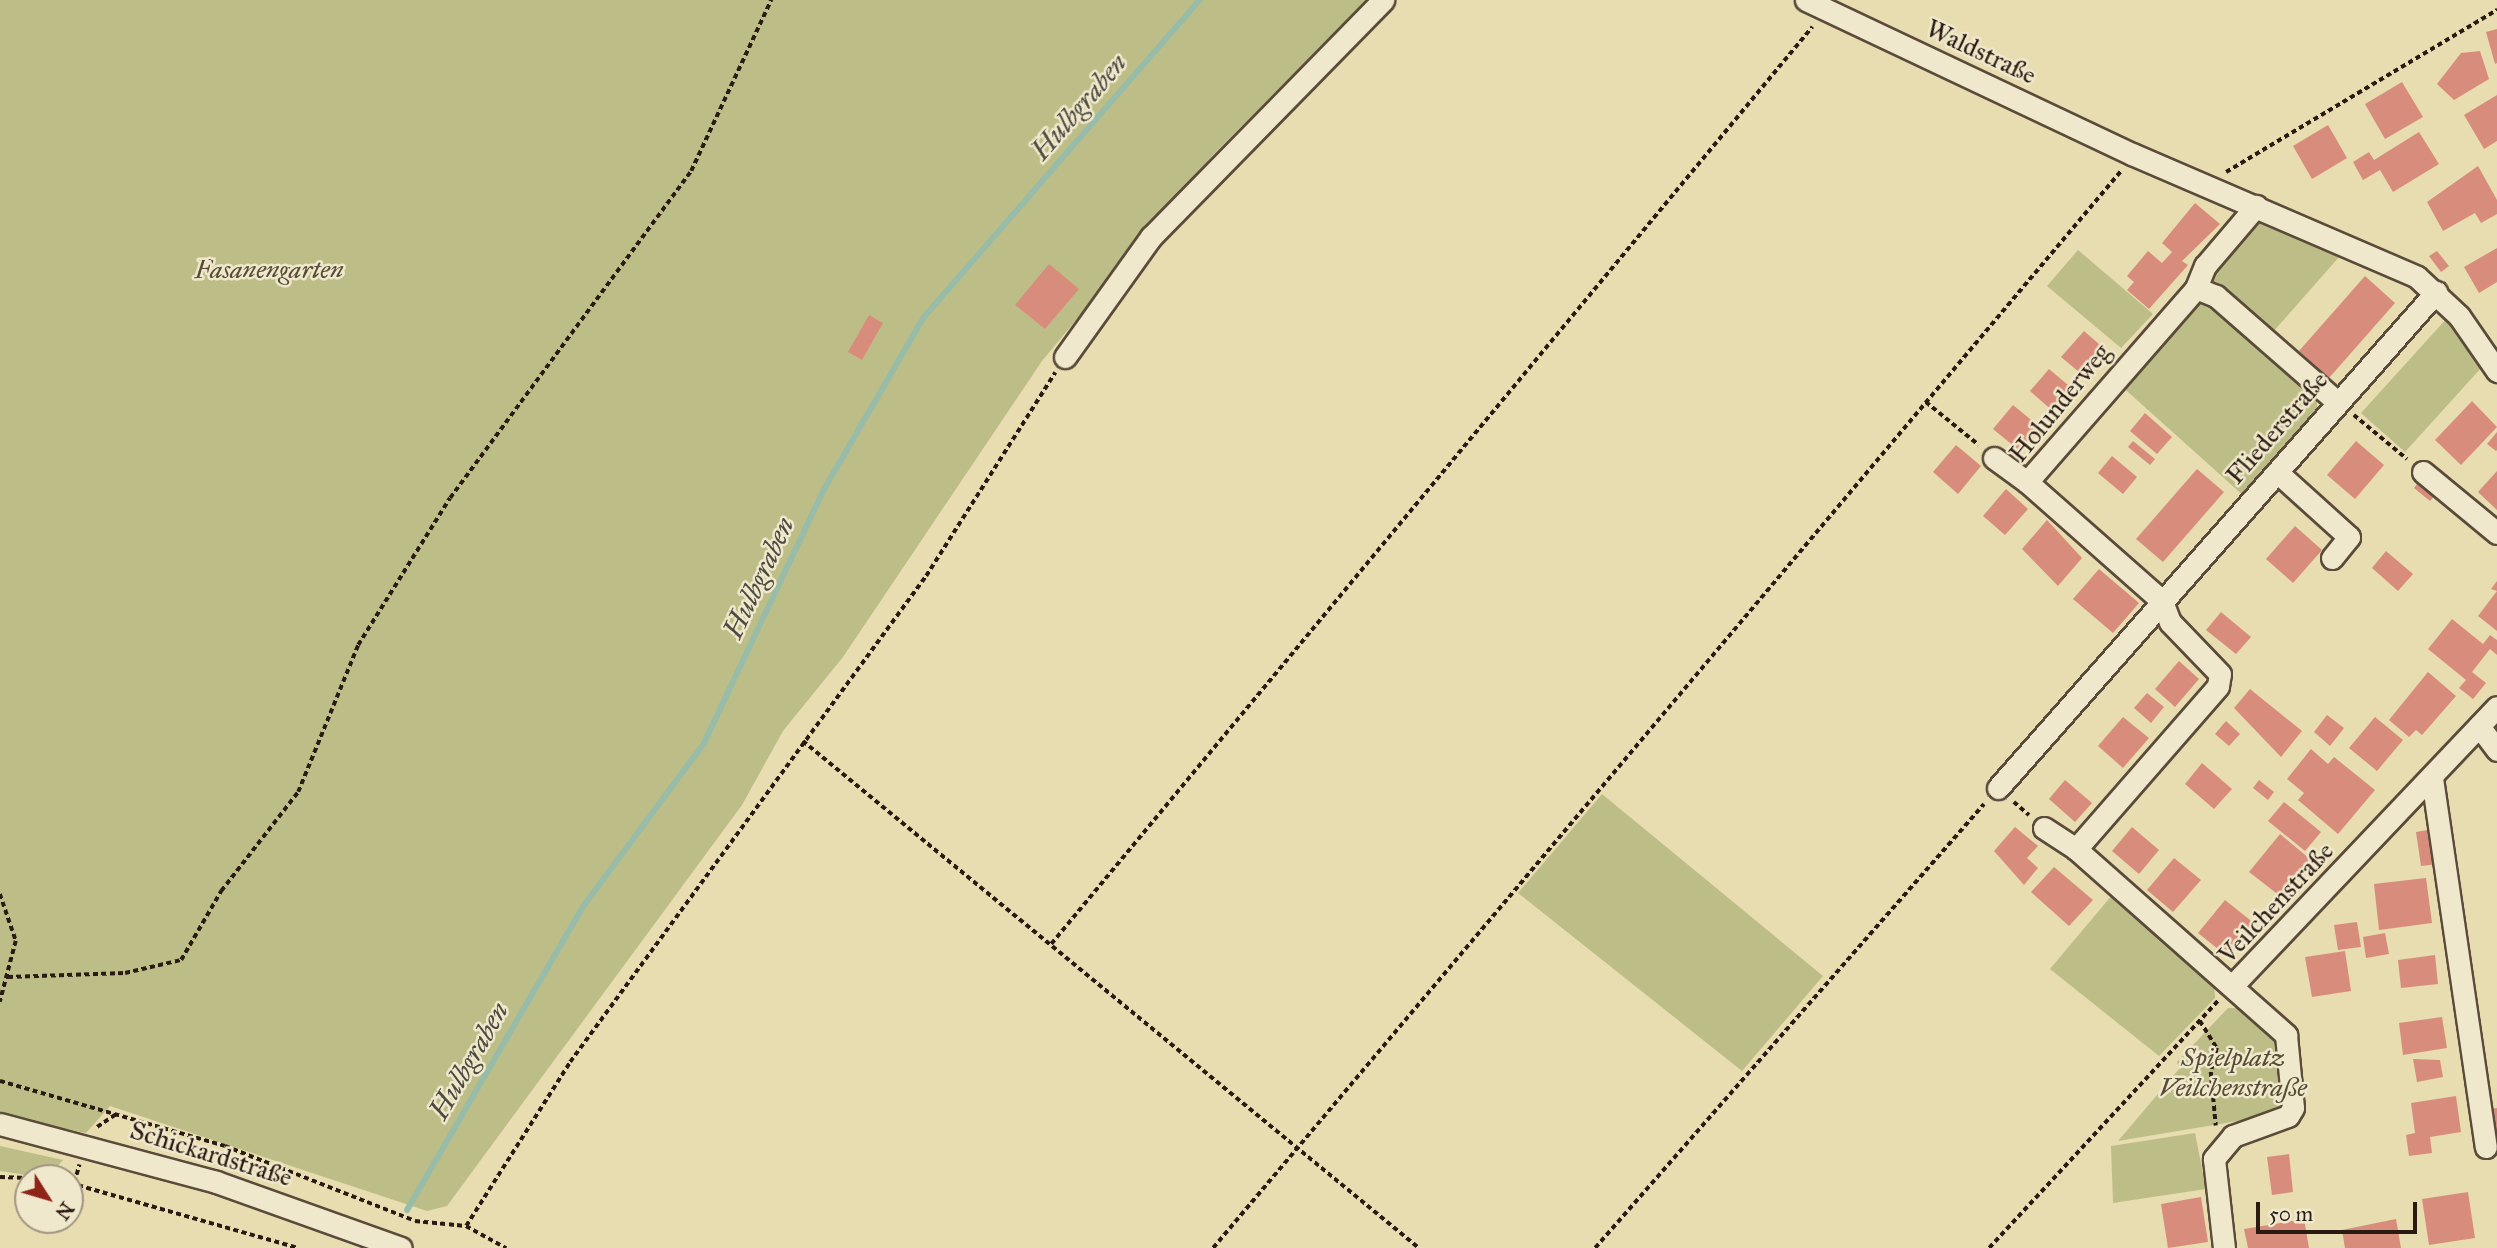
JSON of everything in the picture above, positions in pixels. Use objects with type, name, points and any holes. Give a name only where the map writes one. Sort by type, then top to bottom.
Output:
[{"type":"street","points":[[1065,357],[1151,237],[1383,0]]},
{"type":"street","name":"Waldstraße","points":[[1806,0],[2132,154],[2216,189]]},
{"type":"street","points":[[2216,189],[2365,250],[2436,292],[2497,371]]},
{"type":"street","name":"Holunderweg","points":[[2162,601],[2027,482],[2196,288],[2205,265],[2256,206]]},
{"type":"street","points":[[1150,213],[1151,237]]},
{"type":"street","points":[[2196,288],[2216,296],[2337,402]]},
{"type":"street","name":"Fliederstraße","points":[[1997,788],[2436,292]]},
{"type":"street","points":[[1994,458],[2027,482]]},
{"type":"street","points":[[2277,472],[2349,537],[2332,558]]},
{"type":"street","points":[[2423,472],[2497,533]]},
{"type":"street","points":[[2076,849],[2218,686],[2220,674],[2211,659],[2171,622],[2162,601]]},
{"type":"street","name":"Veilchenstraße","points":[[2220,1145],[2288,1116],[2297,1092],[2286,1035],[2233,985],[2497,707]]},
{"type":"street","points":[[2480,726],[2497,750]]},
{"type":"street","points":[[2432,778],[2486,1147]]},
{"type":"street","points":[[2044,828],[2076,849],[2233,985]]},
{"type":"street","name":"Schickardstraße","points":[[0,1124],[216,1182],[401,1248]]},
{"type":"street","points":[[2220,1145],[2214,1159],[2224,1248]]},
{"type":"path","points":[[8,977],[125,973],[181,960],[221,891],[298,792],[358,645],[450,498],[691,171],[771,0]]},
{"type":"path","points":[[1051,944],[1826,9]]},
{"type":"path","points":[[2216,189],[2238,160],[2495,11],[2497,18]]},
{"type":"path","points":[[1213,1248],[2132,154]]},
{"type":"path","points":[[466,1226],[570,1062],[953,536],[1065,357]]},
{"type":"path","points":[[1926,402],[1994,458]]},
{"type":"path","points":[[2337,402],[2423,472]]},
{"type":"path","points":[[803,741],[1419,1248]]},
{"type":"path","points":[[1595,1248],[1997,788],[2044,828]]},
{"type":"path","points":[[0,894],[16,941],[0,1002]]},
{"type":"path","points":[[1989,1248],[2233,985]]},
{"type":"path","points":[[2200,1021],[2217,1048],[2212,1108],[2220,1145]]},
{"type":"path","points":[[0,1081],[225,1146],[415,1221],[466,1226],[506,1248]]},
{"type":"path","points":[[84,1187],[298,1248]]},
{"type":"green space","name":"Fasanengarten","points":[[0,0],[1366,0],[1212,156],[1042,361],[843,657],[783,731],[742,805],[447,1206],[427,1211],[110,1106],[86,1133],[0,1116]]},
{"type":"green space","points":[[2256,217],[2340,256],[2272,333],[2210,279],[2210,269]]},
{"type":"green space","points":[[2078,250],[2153,314],[2121,348],[2047,286]]},
{"type":"green space","points":[[2206,301],[2317,398],[2317,413],[2245,497],[2118,383],[2189,304]]},
{"type":"green space","points":[[2448,317],[2482,367],[2405,452],[2361,413]]},
{"type":"green space","points":[[1602,794],[1823,976],[1742,1071],[1518,893]]},
{"type":"green space","points":[[2113,894],[2214,982],[2215,998],[2159,1056],[2050,969]]},
{"type":"green space","name":"Spielplatz Veilchenstraße","points":[[2228,1008],[2241,1008],[2277,1041],[2287,1104],[2280,1114],[2118,1141],[2179,1069],[2177,1062]]},
{"type":"green space","points":[[2195,1133],[2206,1189],[2113,1203],[2111,1146]]},
{"type":"green space","points":[[0,1146],[63,1160],[59,1164],[14,1164],[14,1173],[0,1171]]},
{"type":"building","points":[[2497,29],[2497,63],[2495,64],[2486,32]]},
{"type":"building","points":[[2480,51],[2489,79],[2454,100],[2437,84],[2461,53]]},
{"type":"building","points":[[2402,82],[2423,117],[2385,139],[2365,104]]},
{"type":"building","points":[[2497,95],[2497,141],[2484,149],[2464,115]]},
{"type":"building","points":[[2328,125],[2347,158],[2312,179],[2293,146]]},
{"type":"building","points":[[2419,132],[2439,164],[2393,192],[2380,170],[2363,180],[2353,162],[2369,152],[2374,160]]},
{"type":"building","points":[[2478,166],[2497,200],[2497,214],[2481,223],[2475,213],[2443,231],[2427,202]]},
{"type":"building","points":[[2195,203],[2220,224],[2182,261],[2188,265],[2149,309],[2127,290],[2134,282],[2127,276],[2148,251],[2162,263],[2172,252],[2162,243]]},
{"type":"building","points":[[2497,248],[2497,282],[2479,293],[2464,267]]},
{"type":"building","points":[[2437,251],[2449,266],[2441,272],[2429,256]]},
{"type":"building","points":[[1049,264],[1079,289],[1045,329],[1015,305]]},
{"type":"building","points":[[2365,276],[2395,303],[2329,378],[2299,351]]},
{"type":"building","points":[[869,315],[883,323],[862,360],[848,352]]},
{"type":"building","points":[[2084,331],[2107,351],[2085,377],[2061,357]]},
{"type":"building","points":[[2049,369],[2074,390],[2055,413],[2030,391]]},
{"type":"building","points":[[2472,401],[2497,427],[2461,465],[2435,440]]},
{"type":"building","points":[[2013,405],[2041,428],[2021,452],[1993,429]]},
{"type":"building","points":[[2145,413],[2172,437],[2157,454],[2130,431]]},
{"type":"building","points":[[2497,432],[2497,450],[2496,451],[2487,444]]},
{"type":"building","points":[[2133,441],[2155,459],[2150,465],[2128,447]]},
{"type":"building","points":[[2356,441],[2384,465],[2355,499],[2327,475]]},
{"type":"building","points":[[1956,445],[1981,466],[1958,494],[1933,472]]},
{"type":"building","points":[[2112,456],[2137,477],[2123,494],[2098,473]]},
{"type":"building","points":[[2197,469],[2224,492],[2163,562],[2136,539]]},
{"type":"building","points":[[2497,471],[2497,510],[2478,492]]},
{"type":"building","points":[[2421,479],[2437,493],[2430,501],[2414,488]]},
{"type":"building","points":[[2006,489],[2028,509],[2005,535],[1983,516]]},
{"type":"building","points":[[2047,520],[2082,558],[2058,586],[2022,549]]},
{"type":"building","points":[[2295,526],[2322,550],[2293,583],[2266,559]]},
{"type":"building","points":[[2386,551],[2413,574],[2398,591],[2372,568]]},
{"type":"building","points":[[2099,569],[2139,603],[2113,633],[2073,599]]},
{"type":"building","points":[[2497,591],[2497,631],[2478,616]]},
{"type":"building","points":[[2221,612],[2251,637],[2236,654],[2206,630]]},
{"type":"building","points":[[2452,619],[2483,644],[2490,635],[2497,640],[2497,655],[2490,649],[2472,672],[2486,683],[2473,699],[2459,688],[2466,680],[2428,649]]},
{"type":"building","points":[[2179,661],[2199,679],[2175,707],[2155,689]]},
{"type":"building","points":[[2428,672],[2456,696],[2422,735],[2416,730],[2409,737],[2389,720]]},
{"type":"building","points":[[2250,689],[2302,731],[2281,757],[2234,708]]},
{"type":"building","points":[[2147,693],[2164,707],[2151,723],[2134,708]]},
{"type":"building","points":[[2327,715],[2344,728],[2330,746],[2314,732]]},
{"type":"building","points":[[2123,717],[2149,738],[2123,768],[2098,746]]},
{"type":"building","points":[[2375,717],[2403,740],[2377,771],[2349,748]]},
{"type":"building","points":[[2226,721],[2240,734],[2229,746],[2215,734]]},
{"type":"building","points":[[2311,749],[2328,764],[2334,757],[2375,790],[2338,834],[2298,800],[2304,793],[2287,779]]},
{"type":"building","points":[[2202,763],[2232,789],[2214,809],[2185,784]]},
{"type":"building","points":[[2065,780],[2092,803],[2075,822],[2049,799]]},
{"type":"building","points":[[2259,780],[2274,792],[2268,800],[2253,788]]},
{"type":"building","points":[[2284,802],[2321,832],[2305,851],[2268,821]]},
{"type":"building","points":[[2015,827],[2038,846],[2027,858],[2038,868],[2024,885],[1994,851]]},
{"type":"building","points":[[2132,827],[2159,850],[2139,874],[2112,851]]},
{"type":"building","points":[[2433,829],[2438,864],[2421,866],[2416,832]]},
{"type":"building","points":[[2280,834],[2310,859],[2280,896],[2249,872]]},
{"type":"building","points":[[2174,858],[2201,880],[2173,912],[2147,890]]},
{"type":"building","points":[[2054,867],[2093,900],[2069,926],[2031,892]]},
{"type":"building","points":[[2426,878],[2432,923],[2379,930],[2374,884]]},
{"type":"building","points":[[2225,900],[2255,924],[2228,957],[2198,933]]},
{"type":"building","points":[[2357,922],[2361,947],[2338,950],[2334,925]]},
{"type":"building","points":[[2385,933],[2389,954],[2366,958],[2363,937]]},
{"type":"building","points":[[2345,951],[2351,991],[2312,997],[2305,957]]},
{"type":"building","points":[[2435,955],[2438,984],[2401,988],[2398,960]]},
{"type":"building","points":[[2442,1017],[2447,1048],[2403,1055],[2399,1023]]},
{"type":"building","points":[[2413,1059],[2440,1060],[2443,1077],[2417,1082]]},
{"type":"building","points":[[2456,1096],[2461,1132],[2430,1137],[2432,1153],[2409,1156],[2406,1135],[2415,1133],[2411,1103]]},
{"type":"building","points":[[2497,1108],[2497,1148],[2495,1148],[2490,1109]]},
{"type":"building","points":[[2289,1154],[2293,1192],[2272,1195],[2267,1157]]},
{"type":"building","points":[[2468,1192],[2475,1238],[2429,1245],[2422,1199]]},
{"type":"building","points":[[2201,1197],[2208,1242],[2168,1248],[2161,1204]]},
{"type":"building","points":[[2304,1219],[2309,1248],[2248,1248],[2244,1229]]},
{"type":"building","points":[[2396,1219],[2401,1248],[2345,1248],[2342,1230]]},
{"type":"waterway","name":"Hulbgraben","points":[[407,1210],[582,908],[704,743],[823,491],[924,317],[1200,0]]}]
